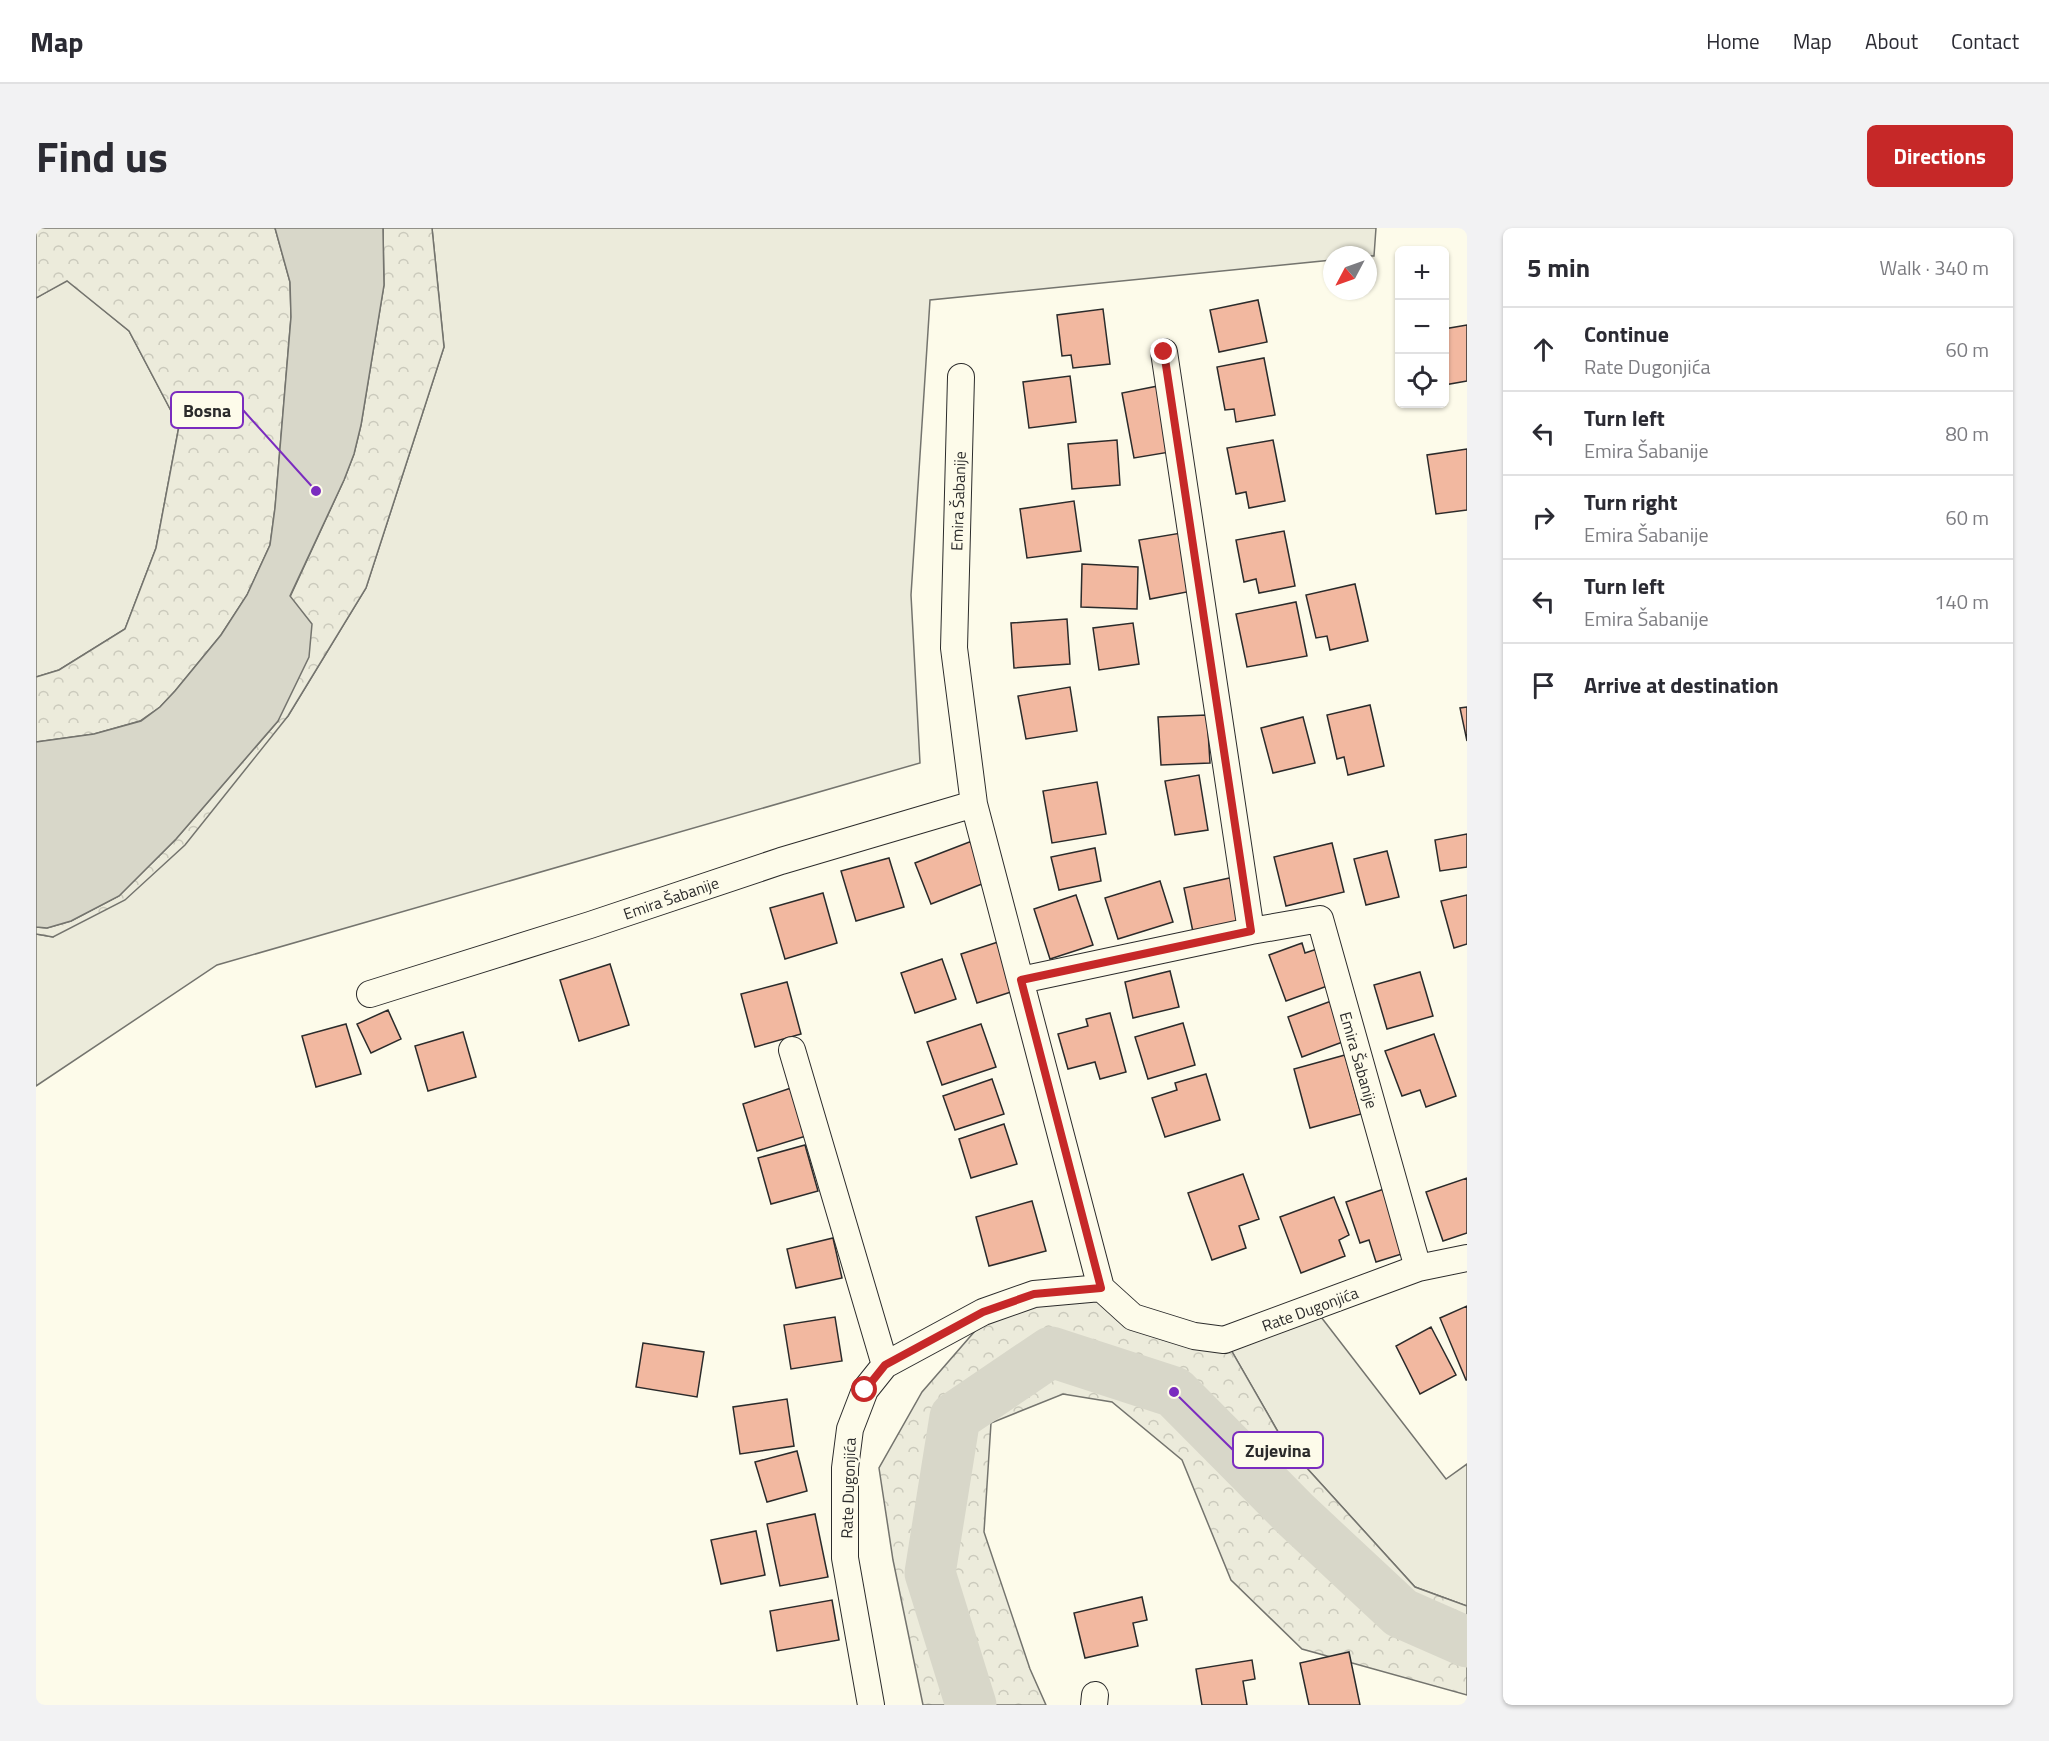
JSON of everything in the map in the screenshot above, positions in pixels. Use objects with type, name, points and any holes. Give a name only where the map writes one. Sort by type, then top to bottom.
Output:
[{"type":"street","points":[[1164,352],[1251,931]]},
{"type":"street","name":"Emira Šabanije","points":[[961,377],[954,648],[974,804],[1101,1288]]},
{"type":"street","name":"Emira Šabanije","points":[[370,994],[590,925],[781,861],[974,804]]},
{"type":"street","name":"Emira Šabanije","points":[[1021,980],[1251,931],[1320,919],[1418,1268]]},
{"type":"street","points":[[792,1050],[885,1365]]},
{"type":"street","name":"Rate Dugonjića","points":[[871,1705],[845,1558],[845,1468],[850,1429],[865,1390],[885,1365],[983,1312],[1034,1294],[1101,1288],[1133,1317],[1194,1336],[1224,1340],[1418,1268],[1467,1258]]},
{"type":"green space","points":[[36,228],[275,228],[290,282],[291,317],[270,545],[247,595],[221,635],[175,691],[160,707],[140,721],[94,734],[36,742],[36,677],[59,670],[125,629],[156,548],[179,426],[129,331],[67,281],[36,298]]},
{"type":"green space","points":[[383,228],[432,228],[444,347],[366,588],[288,716],[185,845],[125,900],[53,937],[36,934],[36,927],[47,928],[71,921],[119,896],[176,839],[278,721],[290,597],[344,480],[354,454],[361,425],[384,285]]},
{"type":"green space","points":[[432,228],[1376,228],[1375,246],[1323,246],[1323,261],[930,300],[911,595],[920,763],[217,965],[36,1086],[36,934],[53,937],[288,716],[366,588],[444,347]]},
{"type":"green space","points":[[67,280],[129,331],[179,426],[156,548],[125,629],[59,670],[36,677],[36,298]]},
{"type":"green space","points":[[1076,1292],[1223,1336],[1285,1444],[1415,1587],[1467,1606],[1467,1695],[1302,1649],[1231,1580],[1182,1460],[1112,1402],[1063,1394],[991,1423],[984,1532],[1030,1669],[1046,1705],[923,1705],[893,1560],[879,1468],[922,1392],[982,1323]]},
{"type":"green space","points":[[1311,1304],[1446,1479],[1467,1464],[1467,1606],[1415,1587],[1285,1444],[1223,1336]]},
{"type":"shaded area","points":[[275,228],[383,228],[384,285],[361,425],[354,454],[290,596],[312,624],[309,657],[278,721],[176,839],[119,896],[71,921],[47,928],[36,927],[36,742],[94,734],[141,721],[160,707],[221,635],[247,595],[270,545],[291,317],[290,282]]},
{"type":"building","points":[[1258,300],[1267,342],[1219,352],[1210,310]]},
{"type":"building","points":[[1103,309],[1110,364],[1073,368],[1071,355],[1062,356],[1057,315]]},
{"type":"building","points":[[1467,325],[1467,381],[1449,384],[1449,354],[1449,328]]},
{"type":"building","points":[[1264,358],[1275,415],[1236,422],[1234,409],[1225,410],[1217,367]]},
{"type":"building","points":[[1070,376],[1076,422],[1029,428],[1023,382]]},
{"type":"building","points":[[1163,385],[1176,451],[1134,458],[1122,393]]},
{"type":"building","points":[[1117,440],[1120,485],[1072,489],[1068,444]]},
{"type":"building","points":[[1273,440],[1285,501],[1249,508],[1246,492],[1236,494],[1227,448]]},
{"type":"building","points":[[1467,449],[1467,510],[1436,514],[1427,455]]},
{"type":"building","points":[[1074,501],[1081,551],[1027,558],[1020,509]]},
{"type":"building","points":[[1284,531],[1295,586],[1259,593],[1256,579],[1244,582],[1236,540]]},
{"type":"building","points":[[1181,533],[1192,591],[1150,599],[1139,540]]},
{"type":"building","points":[[1082,564],[1138,567],[1137,609],[1081,607]]},
{"type":"building","points":[[1355,584],[1368,641],[1330,650],[1327,636],[1316,638],[1306,595]]},
{"type":"building","points":[[1296,602],[1307,656],[1247,667],[1236,614]]},
{"type":"building","points":[[1067,619],[1070,664],[1014,668],[1011,623]]},
{"type":"building","points":[[1133,623],[1139,664],[1099,670],[1093,628]]},
{"type":"building","points":[[1070,687],[1077,731],[1026,739],[1018,696]]},
{"type":"building","points":[[1370,705],[1384,766],[1348,775],[1344,757],[1337,759],[1327,715]]},
{"type":"building","points":[[1467,707],[1467,741],[1460,708]]},
{"type":"building","points":[[1207,715],[1210,763],[1161,765],[1158,717]]},
{"type":"building","points":[[1303,717],[1315,763],[1273,773],[1261,728]]},
{"type":"building","points":[[1199,775],[1208,830],[1175,835],[1165,781]]},
{"type":"building","points":[[1097,782],[1106,834],[1052,843],[1043,791]]},
{"type":"building","points":[[1467,834],[1467,867],[1440,871],[1435,840]]},
{"type":"building","points":[[972,841],[987,882],[931,904],[915,863]]},
{"type":"building","points":[[1332,843],[1344,892],[1286,906],[1274,857]]},
{"type":"building","points":[[1095,848],[1101,881],[1059,890],[1051,857]]},
{"type":"building","points":[[1387,851],[1399,897],[1366,905],[1354,859]]},
{"type":"building","points":[[889,858],[904,907],[856,921],[841,871]]},
{"type":"building","points":[[1234,877],[1243,921],[1193,932],[1184,888]]},
{"type":"building","points":[[1160,881],[1173,922],[1118,939],[1105,898]]},
{"type":"building","points":[[823,893],[837,943],[785,959],[770,908]]},
{"type":"building","points":[[1076,895],[1093,945],[1050,959],[1034,909]]},
{"type":"building","points":[[1467,895],[1467,944],[1454,948],[1441,901]]},
{"type":"building","points":[[998,942],[1014,991],[977,1003],[961,954]]},
{"type":"building","points":[[1302,943],[1305,953],[1317,949],[1330,985],[1286,1001],[1269,955]]},
{"type":"building","points":[[942,959],[956,999],[915,1013],[901,973]]},
{"type":"building","points":[[610,964],[629,1025],[579,1041],[560,980]]},
{"type":"building","points":[[1170,971],[1179,1007],[1133,1018],[1125,982]]},
{"type":"building","points":[[1420,972],[1433,1016],[1387,1029],[1374,985]]},
{"type":"building","points":[[787,982],[801,1034],[755,1047],[741,994]]},
{"type":"building","points":[[1334,1000],[1348,1040],[1302,1057],[1288,1017]]},
{"type":"building","points":[[388,1010],[401,1039],[371,1053],[357,1024]]},
{"type":"building","points":[[1110,1013],[1126,1072],[1100,1079],[1095,1062],[1068,1069],[1058,1034],[1088,1026],[1086,1019]]},
{"type":"building","points":[[1183,1023],[1195,1065],[1148,1079],[1135,1037]]},
{"type":"building","points":[[346,1024],[361,1074],[316,1087],[302,1036]]},
{"type":"building","points":[[981,1024],[996,1067],[942,1085],[927,1042]]},
{"type":"building","points":[[463,1032],[476,1077],[428,1091],[415,1046]]},
{"type":"building","points":[[1434,1034],[1456,1096],[1426,1107],[1420,1090],[1402,1096],[1385,1051]]},
{"type":"building","points":[[1345,1055],[1361,1114],[1310,1128],[1294,1069]]},
{"type":"building","points":[[1206,1074],[1220,1120],[1165,1137],[1152,1098],[1177,1090],[1175,1083]]},
{"type":"building","points":[[992,1079],[1004,1114],[955,1130],[943,1096]]},
{"type":"building","points":[[791,1088],[806,1136],[757,1151],[743,1104]]},
{"type":"building","points":[[1004,1124],[1017,1164],[971,1178],[959,1139]]},
{"type":"building","points":[[805,1145],[818,1191],[771,1204],[758,1158]]},
{"type":"building","points":[[1243,1174],[1259,1219],[1239,1226],[1246,1248],[1212,1260],[1188,1193]]},
{"type":"building","points":[[1467,1178],[1467,1233],[1443,1241],[1426,1192]]},
{"type":"building","points":[[1387,1188],[1408,1252],[1376,1262],[1369,1240],[1360,1243],[1346,1202]]},
{"type":"building","points":[[1334,1197],[1349,1235],[1339,1240],[1345,1256],[1301,1273],[1280,1217]]},
{"type":"building","points":[[1032,1201],[1046,1251],[989,1266],[976,1217]]},
{"type":"building","points":[[833,1238],[842,1278],[796,1288],[787,1249]]},
{"type":"building","points":[[1467,1306],[1467,1380],[1466,1380],[1440,1318]]},
{"type":"building","points":[[835,1317],[842,1361],[791,1369],[784,1325]]},
{"type":"building","points":[[1431,1327],[1456,1375],[1420,1394],[1396,1346]]},
{"type":"building","points":[[643,1343],[704,1352],[697,1397],[636,1387]]},
{"type":"building","points":[[787,1399],[794,1446],[740,1454],[733,1407]]},
{"type":"building","points":[[797,1451],[807,1491],[767,1502],[755,1462]]},
{"type":"building","points":[[815,1514],[828,1577],[780,1586],[767,1524]]},
{"type":"building","points":[[756,1531],[765,1575],[721,1584],[711,1540]]},
{"type":"building","points":[[1142,1597],[1147,1620],[1133,1623],[1138,1646],[1085,1658],[1074,1613]]},
{"type":"building","points":[[832,1600],[839,1640],[777,1651],[770,1611]]},
{"type":"building","points":[[1349,1652],[1360,1705],[1309,1705],[1300,1663]]},
{"type":"building","points":[[1252,1660],[1255,1679],[1243,1681],[1247,1705],[1202,1705],[1196,1669]]},
{"type":"waterway","points":[[971,1705],[930,1573],[955,1417],[1051,1352],[1174,1392],[1296,1515],[1401,1613],[1467,1642]]},
{"type":"place","name":"Bosna","points":[[316,491]]},
{"type":"place","name":"Zujevina","points":[[1174,1392]]},
{"type":"route","points":[[865,1390],[885,1365],[983,1312],[1034,1294],[1101,1288],[1021,980],[1251,931],[1164,352]]}]
